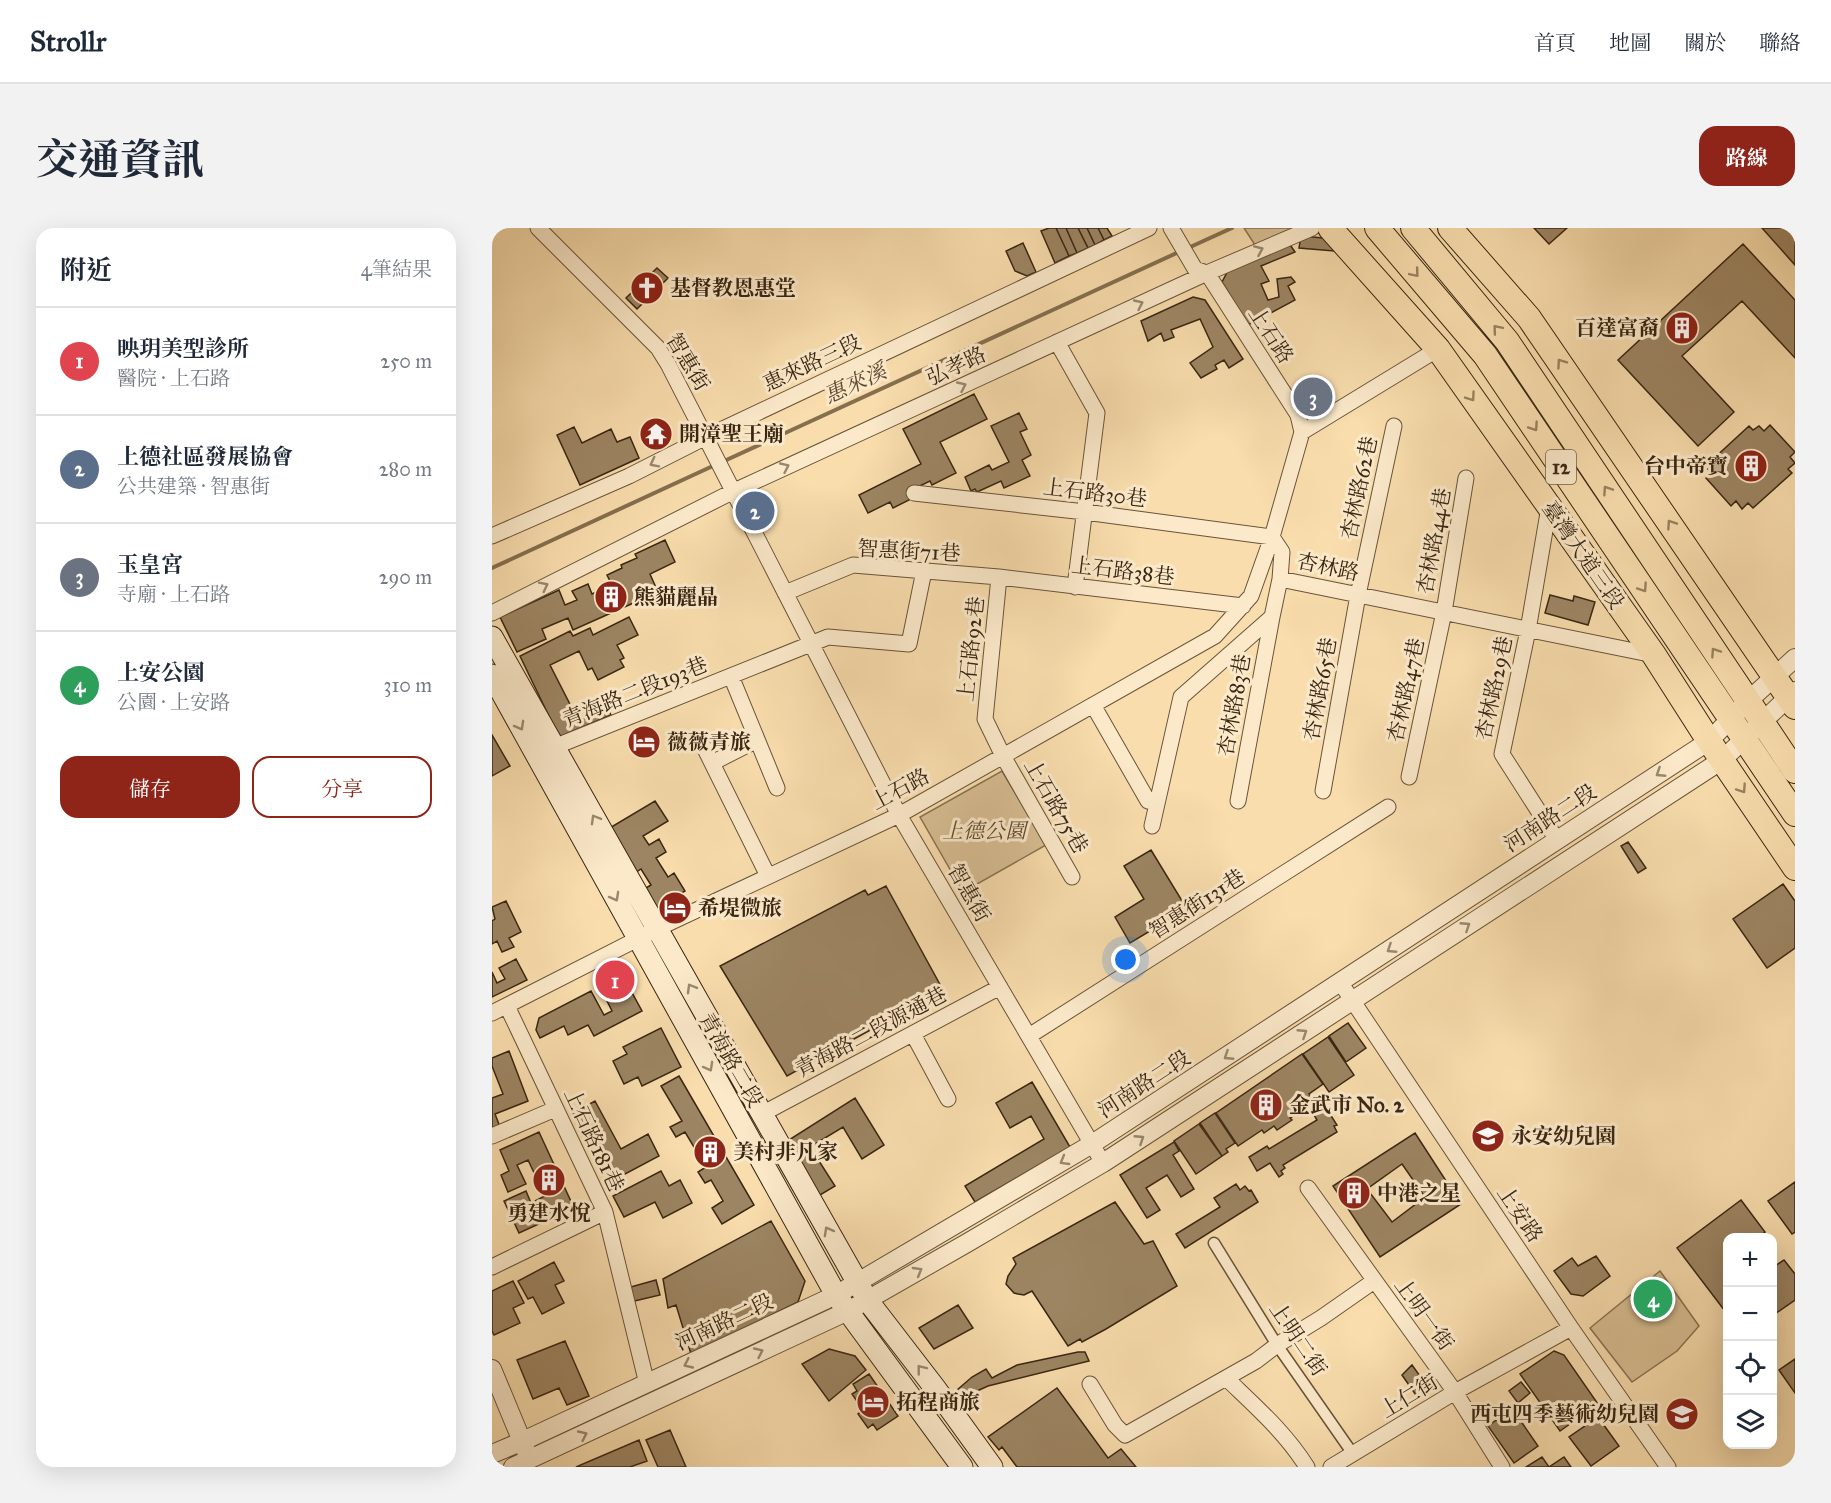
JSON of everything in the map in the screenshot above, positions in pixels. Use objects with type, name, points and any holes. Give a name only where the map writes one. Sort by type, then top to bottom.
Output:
[{"type":"main road","name":"臺灣大道三段","points":[[1330,228],[1438,349],[1654,656],[1795,868]]},
{"type":"main road","name":"臺灣大道三段","points":[[1377,228],[1485,356],[1739,709],[1762,721],[1795,771]]},
{"type":"main road","name":"臺灣大道三段","points":[[1413,228],[1507,341],[1739,709],[1745,738],[1795,814]]},
{"type":"main road","points":[[1450,228],[1529,318],[1774,677],[1793,698]]},
{"type":"main road","name":"青海路二段","points":[[492,638],[868,1301],[992,1467]]},
{"type":"main road","name":"青海路二段","points":[[492,675],[842,1303],[962,1467]]},
{"type":"street","name":"智惠街","points":[[538,228],[658,348],[714,450],[729,485],[899,815],[1103,1163]]},
{"type":"street","name":"惠來路三段","points":[[492,536],[629,476],[706,436],[1149,228]]},
{"type":"street","name":"上石路","points":[[492,1013],[638,938],[899,815],[1215,636],[1243,606],[1251,596],[1272,537],[1302,432],[1298,415],[1171,228]]},
{"type":"street","name":"弘孝路","points":[[492,613],[729,485],[1057,342],[1201,271],[1312,228]]},
{"type":"street","points":[[1057,342],[1097,413],[1075,586]]},
{"type":"street","points":[[1302,432],[1438,349]]},
{"type":"street","name":"杏林路62巷","points":[[1358,595],[1394,426]]},
{"type":"street","name":"杏林路44巷","points":[[1443,612],[1466,478]]},
{"type":"street","name":"上石路30巷","points":[[914,493],[1085,512],[1272,537]]},
{"type":"street","name":"杏林路29巷","points":[[1549,507],[1528,630],[1502,754],[1557,840]]},
{"type":"street","points":[[1272,537],[1282,552],[1280,579]]},
{"type":"street","name":"智惠街71巷","points":[[785,593],[853,565],[999,577]]},
{"type":"street","name":"青海路二段193巷","points":[[554,747],[828,637],[909,644],[924,571]]},
{"type":"street","name":"上石路38巷","points":[[999,577],[1243,606]]},
{"type":"street","name":"上石路92巷","points":[[999,577],[985,719],[1002,756]]},
{"type":"street","name":"杏林路","points":[[1272,617],[1280,579],[1654,656]]},
{"type":"street","name":"杏林路65巷","points":[[1323,791],[1358,595]]},
{"type":"street","name":"杏林路47巷","points":[[1409,777],[1443,612]]},
{"type":"street","points":[[1152,826],[1181,697],[1272,617]]},
{"type":"street","name":"杏林路83巷","points":[[1238,801],[1272,617]]},
{"type":"street","name":"河南路二段","points":[[492,1454],[647,1384],[842,1303],[868,1301],[1103,1163],[1353,1000],[1715,750],[1739,709],[1795,658]]},
{"type":"street","name":"青海路二段193巷","points":[[731,676],[777,788]]},
{"type":"street","points":[[1715,750],[1745,738],[1762,721],[1793,698]]},
{"type":"street","points":[[1093,705],[1148,801]]},
{"type":"street","points":[[712,764],[757,740]]},
{"type":"street","points":[[704,747],[768,876]]},
{"type":"street","name":"河南路二段","points":[[525,1465],[842,1303],[857,1282],[1092,1144],[1557,840],[1715,750]]},
{"type":"street","name":"上石路75巷","points":[[1002,756],[1072,877]]},
{"type":"street","name":"智惠街131巷","points":[[1029,1036],[1388,807]]},
{"type":"street","name":"上安路","points":[[1341,982],[1571,1328],[1668,1467]]},
{"type":"street","name":"青海路二段源通巷","points":[[762,1114],[1000,987]]},
{"type":"street","name":"上石路181巷","points":[[492,1267],[604,1212],[507,1006]]},
{"type":"street","points":[[913,1034],[948,1099]]},
{"type":"street","points":[[492,1136],[555,1109]]},
{"type":"street","name":"上明一街","points":[[1308,1188],[1455,1392],[1502,1467]]},
{"type":"street","points":[[604,1212],[647,1384]]},
{"type":"street","name":"上明二街","points":[[1214,1243],[1276,1345],[1353,1454]]},
{"type":"street","points":[[1090,1384],[1115,1425],[1125,1435],[1256,1361],[1276,1345],[1321,1318],[1374,1281]]},
{"type":"street","name":"上仁街","points":[[1331,1467],[1455,1392],[1571,1328]]},
{"type":"street","points":[[492,1369],[523,1441],[525,1465]]},
{"type":"street","points":[[1226,1378],[1276,1427],[1295,1448],[1307,1467]]},
{"type":"green space","points":[[1244,228],[1296,228],[1255,245]]},
{"type":"green space","name":"上德公園","points":[[1002,771],[1046,845],[963,892],[920,817]]},
{"type":"green space","points":[[1660,1271],[1699,1326],[1677,1351],[1632,1382],[1590,1328]]},
{"type":"building","points":[[1056,228],[1069,256],[1055,263],[1041,231]]},
{"type":"building","points":[[1056,228],[1066,228],[1077,253],[1069,256]]},
{"type":"building","points":[[1066,228],[1078,228],[1088,248],[1077,253]]},
{"type":"building","points":[[1078,228],[1087,228],[1095,245],[1088,248]]},
{"type":"building","points":[[1087,228],[1098,228],[1104,240],[1095,245]]},
{"type":"building","points":[[1098,228],[1107,228],[1112,236],[1104,240]]},
{"type":"building","points":[[1534,228],[1567,228],[1549,244]]},
{"type":"building","points":[[1762,228],[1795,228],[1795,265]]},
{"type":"building","points":[[1301,236],[1335,239],[1334,251],[1299,248]]},
{"type":"building","points":[[1286,239],[1295,252],[1261,266],[1269,281],[1261,284],[1268,300],[1279,297],[1277,279],[1291,277],[1295,282],[1288,286],[1295,300],[1248,325],[1222,282],[1232,263]]},
{"type":"building","points":[[1023,243],[1036,272],[1027,276],[1015,271],[1006,251]]},
{"type":"building","name":"百達富裔","points":[[1743,244],[1795,300],[1795,358],[1742,301],[1682,356],[1734,412],[1698,446],[1618,360]]},
{"type":"building","name":"基督教恩惠堂","points":[[657,268],[668,278],[637,309],[626,298]]},
{"type":"building","points":[[1193,297],[1205,300],[1243,359],[1229,368],[1224,360],[1215,365],[1217,369],[1201,378],[1190,363],[1213,347],[1200,319],[1171,330],[1174,337],[1164,341],[1161,333],[1148,341],[1141,321]]},
{"type":"building","points":[[1316,380],[1330,400],[1309,414],[1296,394]]},
{"type":"building","points":[[974,394],[987,419],[940,442],[956,473],[932,485],[930,481],[907,492],[911,499],[893,508],[890,502],[868,513],[859,495],[921,464],[903,429]]},
{"type":"building","points":[[1019,413],[1027,429],[1020,432],[1031,455],[1022,460],[1030,476],[1004,488],[1001,481],[977,492],[975,489],[971,491],[965,477],[989,465],[992,470],[1009,462],[991,426]]},
{"type":"building","name":"台中帝寶","points":[[1770,425],[1795,452],[1790,457],[1795,463],[1788,469],[1792,473],[1753,508],[1748,503],[1742,509],[1736,501],[1731,506],[1706,478],[1712,473],[1708,469],[1714,464],[1711,461],[1749,426],[1753,430],[1759,426],[1764,431]]},
{"type":"building","points":[[574,427],[582,443],[611,429],[617,442],[630,437],[639,458],[580,485],[557,435]]},
{"type":"building","name":"熊貓麗晶","points":[[665,540],[675,562],[650,574],[658,592],[573,630],[568,618],[542,629],[546,639],[517,652],[500,617],[559,590],[565,605],[577,600],[572,591],[588,584],[592,594],[612,585],[607,575],[637,558],[635,554]]},
{"type":"building","points":[[1550,595],[1573,601],[1574,596],[1595,602],[1588,625],[1545,613]]},
{"type":"building","points":[[629,617],[638,635],[617,645],[624,658],[620,660],[624,667],[598,680],[592,668],[588,670],[579,651],[550,665],[574,712],[603,698],[611,715],[559,737],[520,656],[570,631],[573,636],[590,628],[593,635]]},
{"type":"building","points":[[492,735],[510,766],[492,776]]},
{"type":"building","points":[[655,801],[668,821],[643,836],[649,845],[659,839],[666,852],[656,858],[668,877],[674,873],[685,891],[653,911],[641,891],[651,885],[641,869],[635,873],[608,829]]},
{"type":"building","points":[[1628,842],[1646,868],[1638,873],[1621,846]]},
{"type":"building","points":[[1151,850],[1187,909],[1130,943],[1115,917],[1144,899],[1124,866]]},
{"type":"building","points":[[1783,884],[1795,901],[1795,948],[1767,968],[1733,919]]},
{"type":"building","points":[[886,886],[943,990],[787,1076],[720,966],[865,890],[868,895]]},
{"type":"building","points":[[506,901],[521,932],[509,938],[514,947],[502,952],[497,941],[492,944],[492,921],[495,919],[492,907]]},
{"type":"building","points":[[516,959],[527,980],[492,997],[492,972],[497,983],[505,979],[499,968]]},
{"type":"building","points":[[615,972],[621,982],[625,980],[642,1011],[594,1036],[588,1025],[568,1035],[564,1026],[540,1038],[536,1030],[539,1018],[591,991],[604,1015],[612,1011],[597,981]]},
{"type":"building","points":[[1348,1023],[1366,1048],[1346,1062],[1329,1036]]},
{"type":"building","points":[[661,1028],[681,1067],[642,1086],[638,1077],[624,1084],[613,1061],[627,1054],[623,1047]]},
{"type":"building","points":[[1328,1037],[1354,1075],[1329,1092],[1303,1054]]},
{"type":"building","points":[[509,1051],[528,1101],[495,1114],[500,1127],[492,1130],[492,1098],[503,1094],[492,1066],[492,1058]]},
{"type":"building","name":"金武市 No. 2","points":[[1302,1054],[1323,1084],[1309,1094],[1313,1100],[1297,1111],[1298,1113],[1290,1118],[1292,1120],[1277,1130],[1274,1126],[1264,1133],[1262,1130],[1238,1146],[1216,1113]]},
{"type":"building","name":"美村非凡家","points":[[679,1076],[754,1205],[722,1224],[712,1208],[723,1201],[711,1180],[705,1183],[698,1172],[706,1167],[685,1132],[676,1137],[670,1127],[682,1121],[661,1086]]},
{"type":"building","points":[[1032,1082],[1070,1147],[975,1202],[965,1186],[1044,1139],[1031,1116],[1010,1128],[996,1103]]},
{"type":"building","points":[[855,1098],[884,1145],[862,1159],[843,1127],[810,1147],[835,1186],[815,1198],[781,1145]]},
{"type":"building","points":[[595,1101],[621,1149],[648,1134],[659,1156],[610,1182],[573,1113]]},
{"type":"building","points":[[1324,1110],[1328,1111],[1337,1125],[1334,1126],[1337,1132],[1283,1165],[1285,1168],[1281,1171],[1283,1174],[1279,1177],[1270,1163],[1257,1171],[1249,1157],[1267,1146],[1269,1149],[1317,1120],[1314,1115]]},
{"type":"building","points":[[1215,1113],[1235,1143],[1226,1149],[1228,1152],[1222,1156],[1200,1123]]},
{"type":"building","points":[[1199,1124],[1222,1156],[1196,1174],[1174,1141]]},
{"type":"building","name":"勇建水悅","points":[[539,1132],[574,1208],[519,1233],[504,1201],[526,1191],[531,1203],[545,1196],[528,1160],[517,1165],[526,1184],[508,1192],[501,1175],[509,1171],[500,1150]]},
{"type":"building","name":"中港之星","points":[[1415,1133],[1461,1204],[1380,1257],[1333,1186]],"holes":[[[1402,1164],[1425,1197],[1392,1222],[1367,1189]]]},
{"type":"building","points":[[1174,1142],[1179,1151],[1173,1155],[1194,1189],[1181,1197],[1167,1175],[1146,1188],[1160,1210],[1147,1218],[1120,1175]]},
{"type":"building","points":[[661,1171],[669,1186],[680,1180],[692,1203],[663,1218],[655,1202],[624,1217],[613,1196]]},
{"type":"building","points":[[1795,1182],[1795,1232],[1792,1234],[1768,1201]]},
{"type":"building","points":[[1236,1184],[1240,1190],[1245,1186],[1249,1191],[1251,1190],[1258,1202],[1185,1248],[1176,1234],[1220,1207],[1214,1198]]},
{"type":"building","points":[[1741,1200],[1765,1232],[1723,1233],[1723,1308],[1677,1248]]},
{"type":"building","points":[[1115,1202],[1144,1244],[1153,1241],[1177,1286],[1106,1329],[1082,1342],[1080,1339],[1068,1346],[1032,1291],[1024,1295],[1014,1293],[1006,1284],[1016,1264],[1013,1258]]},
{"type":"building","points":[[771,1221],[805,1281],[798,1302],[691,1354],[676,1305],[668,1308],[663,1279]]},
{"type":"building","points":[[1596,1256],[1610,1276],[1583,1296],[1571,1294],[1554,1271],[1572,1258],[1578,1266]]},
{"type":"building","points":[[1784,1260],[1795,1274],[1795,1300],[1777,1313],[1777,1287],[1777,1265]]},
{"type":"building","points":[[554,1262],[564,1281],[555,1285],[564,1303],[542,1314],[533,1297],[528,1299],[518,1281]]},
{"type":"building","points":[[656,1280],[660,1295],[630,1302],[627,1288]]},
{"type":"building","points":[[513,1281],[524,1303],[513,1308],[520,1323],[494,1335],[492,1331],[492,1291]]},
{"type":"building","points":[[958,1305],[973,1328],[934,1349],[919,1328]]},
{"type":"building","points":[[565,1341],[589,1396],[567,1405],[559,1388],[533,1399],[517,1360]]},
{"type":"building","points":[[829,1349],[855,1356],[866,1370],[829,1401],[802,1364]]},
{"type":"building","points":[[1554,1351],[1564,1355],[1598,1404],[1560,1431],[1520,1374]]},
{"type":"building","points":[[1085,1352],[1089,1361],[988,1386],[955,1401],[950,1396],[972,1377],[986,1369],[992,1378],[1017,1365]]},
{"type":"building","points":[[1795,1359],[1795,1393],[1779,1370]]},
{"type":"building","points":[[1412,1365],[1430,1390],[1418,1398],[1402,1375]]},
{"type":"building","name":"拓程商旅","points":[[869,1374],[898,1416],[877,1430],[873,1424],[868,1428],[858,1414],[863,1410],[852,1394],[857,1391],[853,1384]]},
{"type":"building","points":[[1521,1382],[1530,1393],[1518,1403],[1509,1391]]},
{"type":"building","points":[[1057,1388],[1108,1458],[1121,1449],[1136,1467],[1017,1467],[1002,1447],[999,1450],[988,1437]]},
{"type":"building","points":[[1516,1406],[1521,1415],[1518,1417],[1538,1446],[1514,1463],[1488,1426]]},
{"type":"building","points":[[1598,1417],[1619,1446],[1591,1466],[1569,1437]]},
{"type":"building","points":[[670,1430],[686,1467],[658,1467],[646,1440]]},
{"type":"building","points":[[639,1440],[647,1461],[630,1467],[576,1467]]},
{"type":"building","points":[[1542,1457],[1549,1467],[1526,1467]]},
{"type":"building","points":[[1564,1457],[1571,1467],[1549,1467]]},
{"type":"waterway","name":"惠來溪","points":[[1188,248],[1232,228]]},
{"type":"waterway","name":"惠來溪","points":[[722,462],[1181,251]]},
{"type":"waterway","name":"惠來溪","points":[[492,568],[715,465]]},
{"type":"place","name":"基督教恩惠堂","points":[[647,288]]},
{"type":"place","name":"百達富裔","points":[[1682,328]]},
{"type":"place","name":"玉皇宮","points":[[1313,397]]},
{"type":"place","name":"開漳聖王廟","points":[[656,434]]},
{"type":"place","name":"台中帝寶","points":[[1751,466]]},
{"type":"place","name":"上德社區發展協會","points":[[755,511]]},
{"type":"place","name":"熊貓麗晶","points":[[611,597]]},
{"type":"place","name":"薇薇青旅","points":[[644,742]]},
{"type":"place","name":"希堤微旅","points":[[675,908]]},
{"type":"place","name":"映玥美型診所","points":[[615,980]]},
{"type":"place","name":"金武市 No. 2","points":[[1266,1105]]},
{"type":"place","name":"永安幼兒園","points":[[1488,1136]]},
{"type":"place","name":"美村非凡家","points":[[710,1152]]},
{"type":"place","name":"勇建水悅","points":[[549,1180]]},
{"type":"place","name":"中港之星","points":[[1354,1193]]},
{"type":"place","name":"上安公園","points":[[1653,1299]]},
{"type":"place","name":"拓程商旅","points":[[873,1402]]},
{"type":"place","name":"西屯四季藝術幼兒園","points":[[1682,1414]]}]
